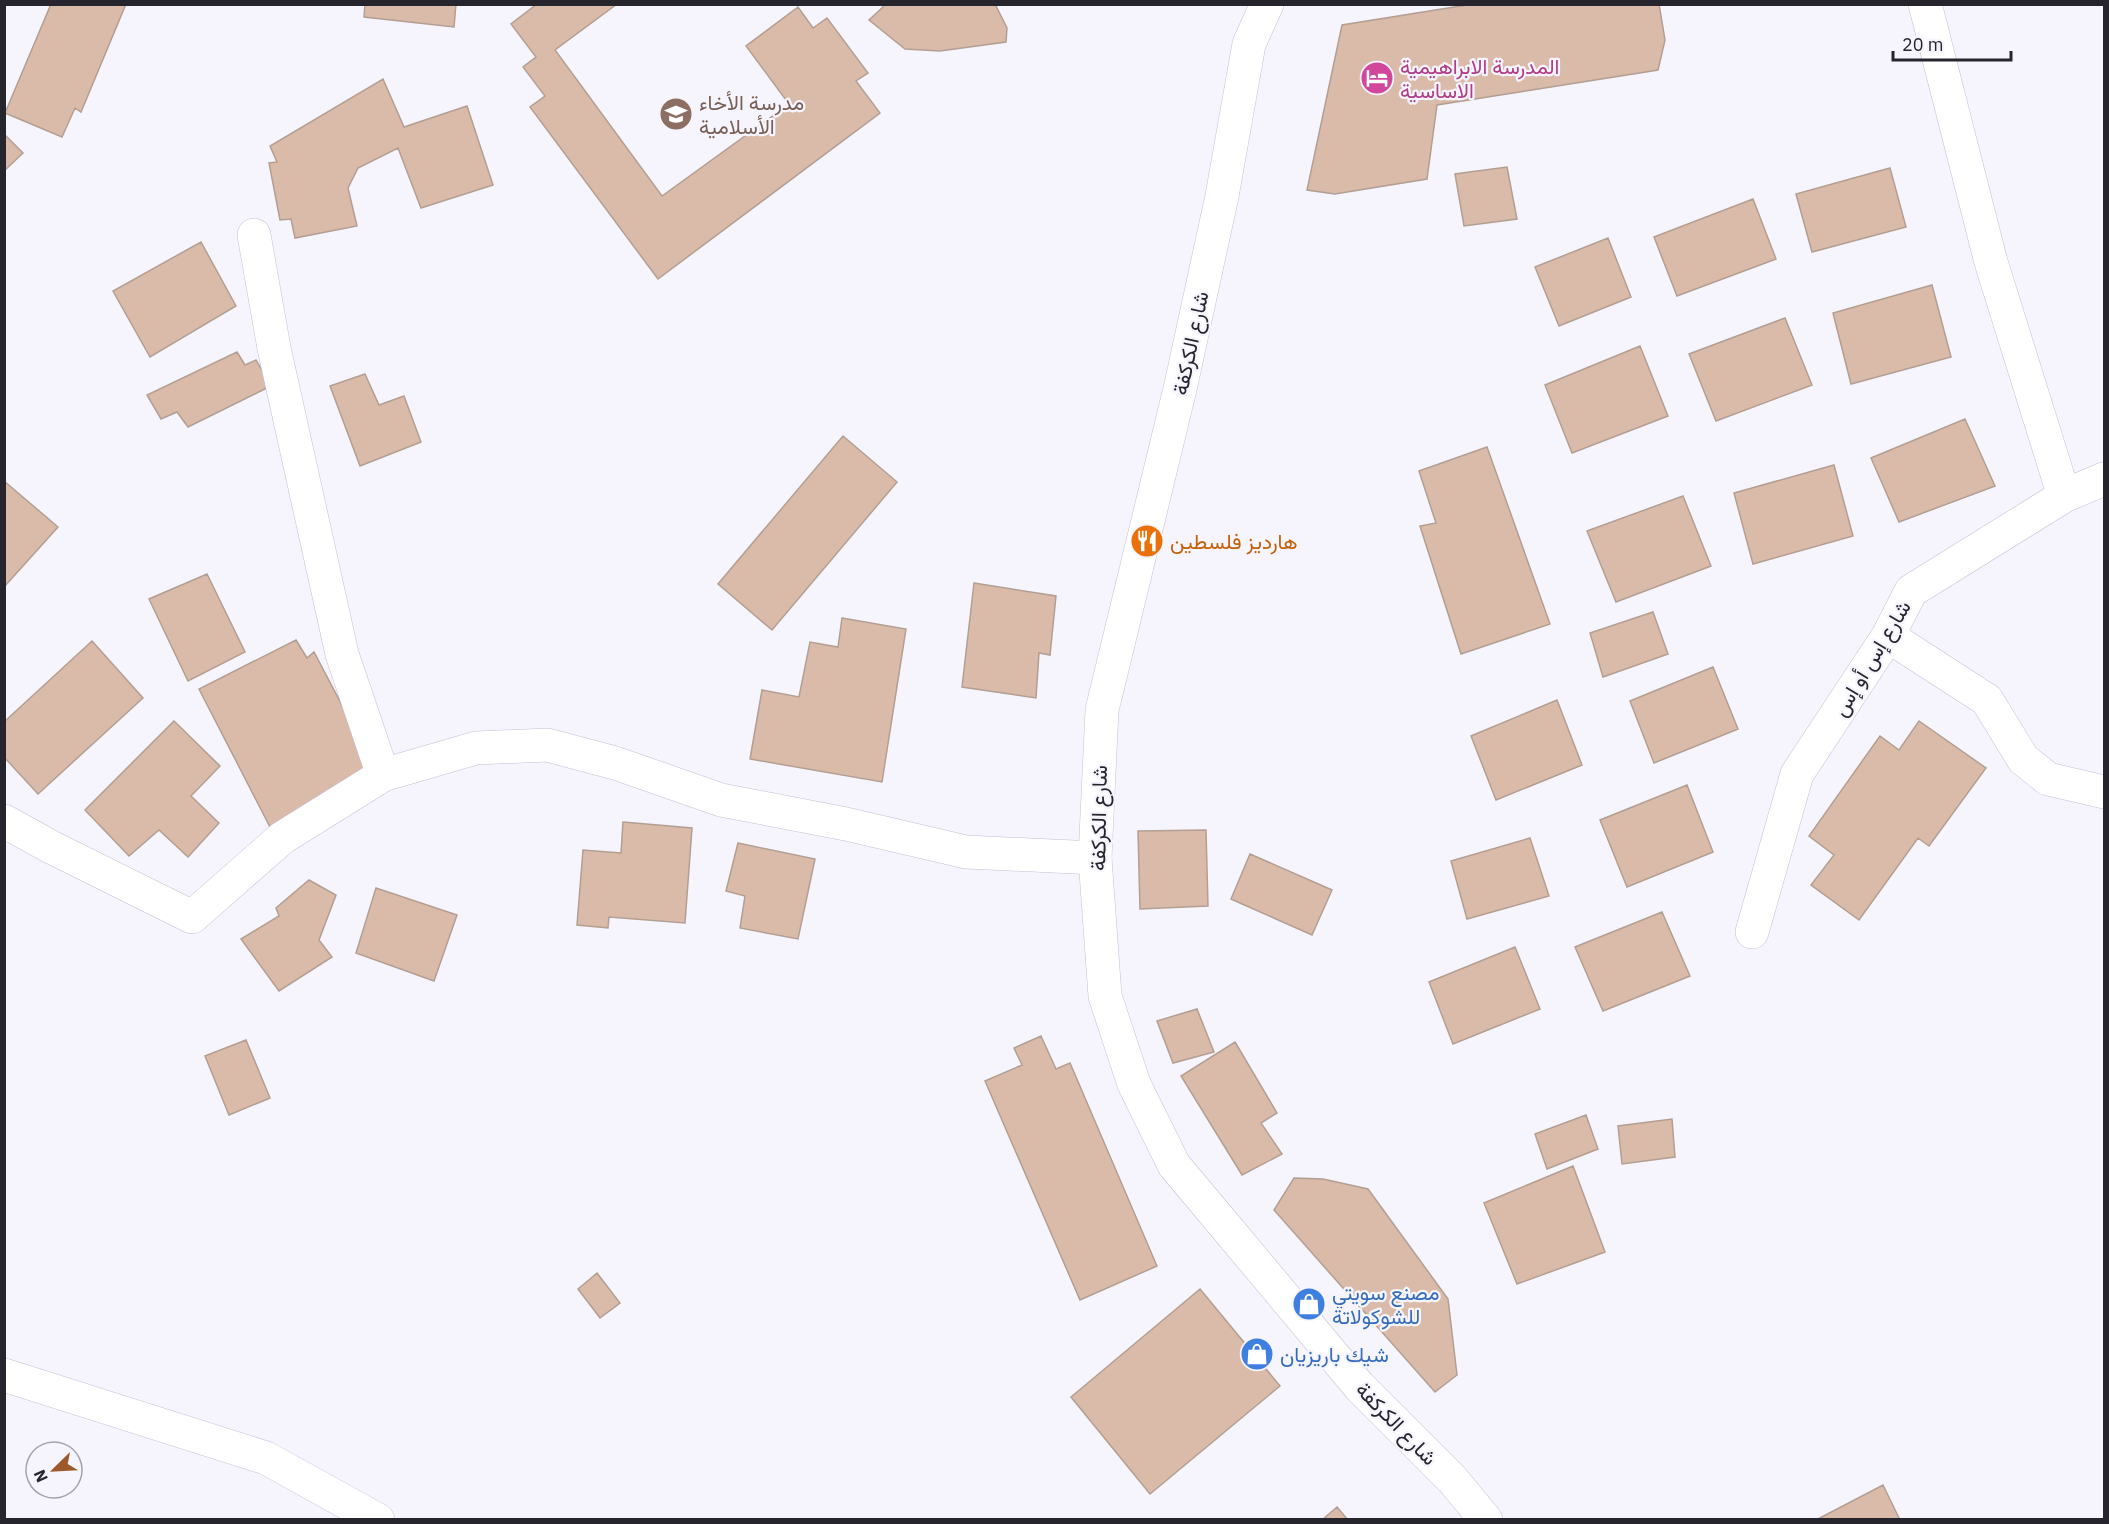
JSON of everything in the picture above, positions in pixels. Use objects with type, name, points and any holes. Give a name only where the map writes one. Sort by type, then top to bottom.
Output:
[{"type":"street","name":"شارع الكركفة","points":[[1267,4],[1249,44],[1222,196],[1180,389],[1102,710],[1095,858],[1105,996],[1134,1084],[1174,1165],[1359,1386],[1452,1479],[1486,1520]]},
{"type":"street","points":[[1925,4],[1991,262],[2064,496]]},
{"type":"street","points":[[254,235],[274,348],[342,654],[383,775]]},
{"type":"street","name":"شارع إس أو إس","points":[[1752,932],[1797,774],[1888,636],[1911,591],[2064,496],[2104,479]]},
{"type":"street","points":[[1888,636],[1987,700],[2023,759],[2048,778],[2104,792]]},
{"type":"street","points":[[4,821],[192,917],[282,838],[383,775],[476,748],[547,745],[615,764],[721,800],[846,824],[966,852],[1095,858]]},
{"type":"street","points":[[4,1375],[266,1458],[378,1520]]},
{"type":"building","points":[[51,4],[126,4],[81,112],[75,108],[62,137],[5,113]]},
{"type":"building","points":[[365,4],[456,4],[454,27],[364,17]]},
{"type":"building","name":"مدرسة الأخاء الأسلامية","points":[[537,4],[617,4],[555,50],[662,196],[789,104],[746,46],[798,7],[813,28],[827,18],[868,73],[856,81],[880,113],[658,279],[530,107],[545,96],[523,67],[536,57],[511,24]]},
{"type":"building","points":[[882,4],[995,4],[1007,28],[1006,42],[940,51],[905,49],[869,20],[883,7]]},
{"type":"building","points":[[1473,4],[1659,4],[1665,40],[1658,70],[1437,105],[1427,179],[1335,194],[1307,190],[1342,25]]},
{"type":"building","points":[[383,79],[404,127],[467,106],[493,185],[421,208],[398,148],[358,168],[348,188],[357,226],[295,238],[291,219],[280,220],[269,163],[277,162],[270,146]]},
{"type":"building","points":[[4,134],[23,153],[4,171]]},
{"type":"building","points":[[1507,167],[1517,219],[1464,226],[1455,174]]},
{"type":"building","points":[[1890,168],[1906,227],[1812,252],[1796,194]]},
{"type":"building","points":[[1753,199],[1776,259],[1677,296],[1654,237]]},
{"type":"building","points":[[1608,238],[1631,297],[1559,326],[1535,267]]},
{"type":"building","points":[[201,242],[236,306],[150,357],[113,291]]},
{"type":"building","points":[[1932,285],[1951,357],[1851,384],[1833,313]]},
{"type":"building","points":[[1785,318],[1812,385],[1716,421],[1689,354]]},
{"type":"building","points":[[1640,346],[1668,416],[1572,453],[1545,385]]},
{"type":"building","points":[[237,352],[245,365],[256,360],[271,386],[188,427],[177,412],[161,419],[147,395]]},
{"type":"building","points":[[365,374],[379,405],[404,396],[421,442],[360,466],[330,386]]},
{"type":"building","points":[[1965,419],[1995,486],[1899,522],[1871,458]]},
{"type":"building","points":[[843,436],[897,482],[772,630],[718,584]]},
{"type":"building","points":[[1487,447],[1550,624],[1461,654],[1420,526],[1436,523],[1419,471]]},
{"type":"building","points":[[1834,465],[1853,536],[1753,564],[1734,493]]},
{"type":"building","points":[[4,481],[58,527],[4,587]]},
{"type":"building","points":[[1683,496],[1711,566],[1616,602],[1587,531]]},
{"type":"building","points":[[207,574],[245,652],[188,681],[149,599]]},
{"type":"building","points":[[974,583],[1056,596],[1050,655],[1039,653],[1036,698],[962,687]]},
{"type":"building","points":[[1653,612],[1668,654],[1603,677],[1590,633]]},
{"type":"building","points":[[842,618],[906,629],[882,782],[750,759],[762,690],[799,697],[810,642],[838,647]]},
{"type":"building","points":[[296,640],[307,658],[314,652],[376,770],[270,827],[199,689]]},
{"type":"building","points":[[92,641],[143,698],[38,794],[4,757],[4,722]]},
{"type":"building","points":[[1713,667],[1738,729],[1654,763],[1630,701]]},
{"type":"building","points":[[1557,700],[1582,765],[1496,800],[1471,736]]},
{"type":"building","points":[[174,721],[220,766],[191,796],[219,823],[188,857],[159,830],[129,856],[85,810]]},
{"type":"building","points":[[1919,721],[1986,768],[1929,846],[1918,838],[1859,920],[1811,885],[1834,855],[1809,836],[1880,736],[1899,750]]},
{"type":"building","points":[[1687,785],[1713,852],[1627,887],[1600,820]]},
{"type":"building","points":[[623,822],[692,828],[685,923],[609,917],[608,928],[577,925],[583,850],[621,853]]},
{"type":"building","points":[[1206,830],[1208,906],[1140,909],[1138,831]]},
{"type":"building","points":[[1530,838],[1549,896],[1467,919],[1451,861]]},
{"type":"building","points":[[738,843],[815,859],[798,939],[740,928],[745,896],[726,891]]},
{"type":"building","points":[[1250,854],[1332,890],[1312,935],[1231,899]]},
{"type":"building","points":[[309,880],[336,895],[319,940],[332,957],[279,991],[241,939],[279,916],[276,908]]},
{"type":"building","points":[[376,888],[457,915],[434,981],[356,953]]},
{"type":"building","points":[[1662,912],[1690,976],[1603,1011],[1575,947]]},
{"type":"building","points":[[1515,947],[1540,1009],[1453,1044],[1429,982]]},
{"type":"building","points":[[1197,1009],[1214,1052],[1173,1063],[1157,1021]]},
{"type":"building","points":[[1041,1036],[1056,1069],[1070,1063],[1157,1266],[1080,1300],[985,1081],[1022,1065],[1014,1048]]},
{"type":"building","points":[[246,1040],[270,1098],[229,1115],[205,1056]]},
{"type":"building","points":[[1235,1042],[1277,1113],[1261,1123],[1282,1154],[1242,1175],[1181,1076]]},
{"type":"building","points":[[1586,1115],[1598,1149],[1547,1169],[1535,1134]]},
{"type":"building","points":[[1672,1119],[1675,1157],[1622,1164],[1618,1126]]},
{"type":"building","points":[[1573,1166],[1605,1252],[1517,1284],[1484,1203]]},
{"type":"building","points":[[1294,1178],[1323,1179],[1368,1189],[1448,1299],[1457,1375],[1435,1392],[1274,1210]]},
{"type":"building","points":[[597,1273],[620,1303],[600,1318],[578,1289]]},
{"type":"building","points":[[1200,1289],[1280,1386],[1150,1494],[1071,1397]]},
{"type":"building","points":[[1883,1485],[1900,1520],[1816,1520]]},
{"type":"building","points":[[1337,1507],[1348,1520],[1322,1520]]},
{"type":"place","name":"المدرسة الابراهيمية الاساسية","points":[[1377,78]]},
{"type":"place","name":"مدرسة الأخاء الأسلامية","points":[[676,114]]},
{"type":"place","name":"هارديز فلسطين","points":[[1147,541]]},
{"type":"place","name":"مصنع سويتي للشوكولاتة","points":[[1309,1304]]},
{"type":"place","name":"شيك باريزيان","points":[[1257,1354]]}]
